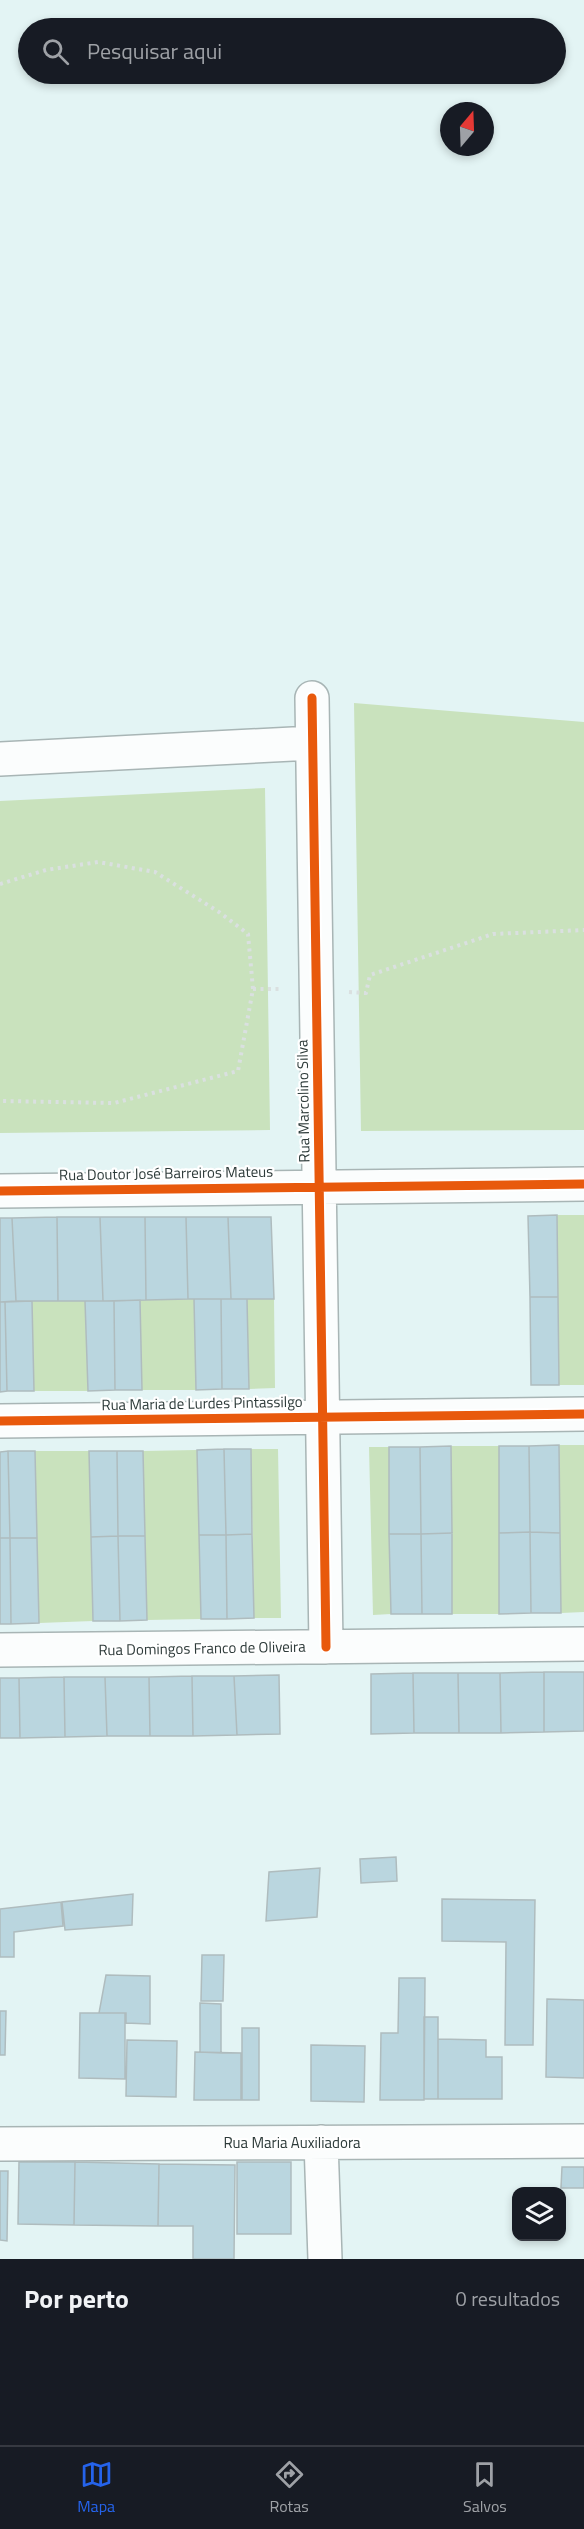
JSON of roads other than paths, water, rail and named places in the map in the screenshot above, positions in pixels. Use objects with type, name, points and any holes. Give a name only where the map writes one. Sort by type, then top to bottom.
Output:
[{"type":"street","name":"Rua Marcolino Silva","points":[[312,698],[326,1647]]},
{"type":"street","points":[[0,759],[312,743]]},
{"type":"street","name":"Rua Doutor José Barreiros Mateus","points":[[0,1191],[584,1184]]},
{"type":"street","name":"Rua Maria de Lurdes Pintassilgo","points":[[0,1421],[584,1414]]},
{"type":"street","name":"Rua Domingos Franco de Oliveira","points":[[0,1650],[584,1644]]},
{"type":"street","name":"Rua Maria Auxiliadora","points":[[0,2144],[584,2141]]},
{"type":"street","points":[[321,2142],[325,2259]]}]
